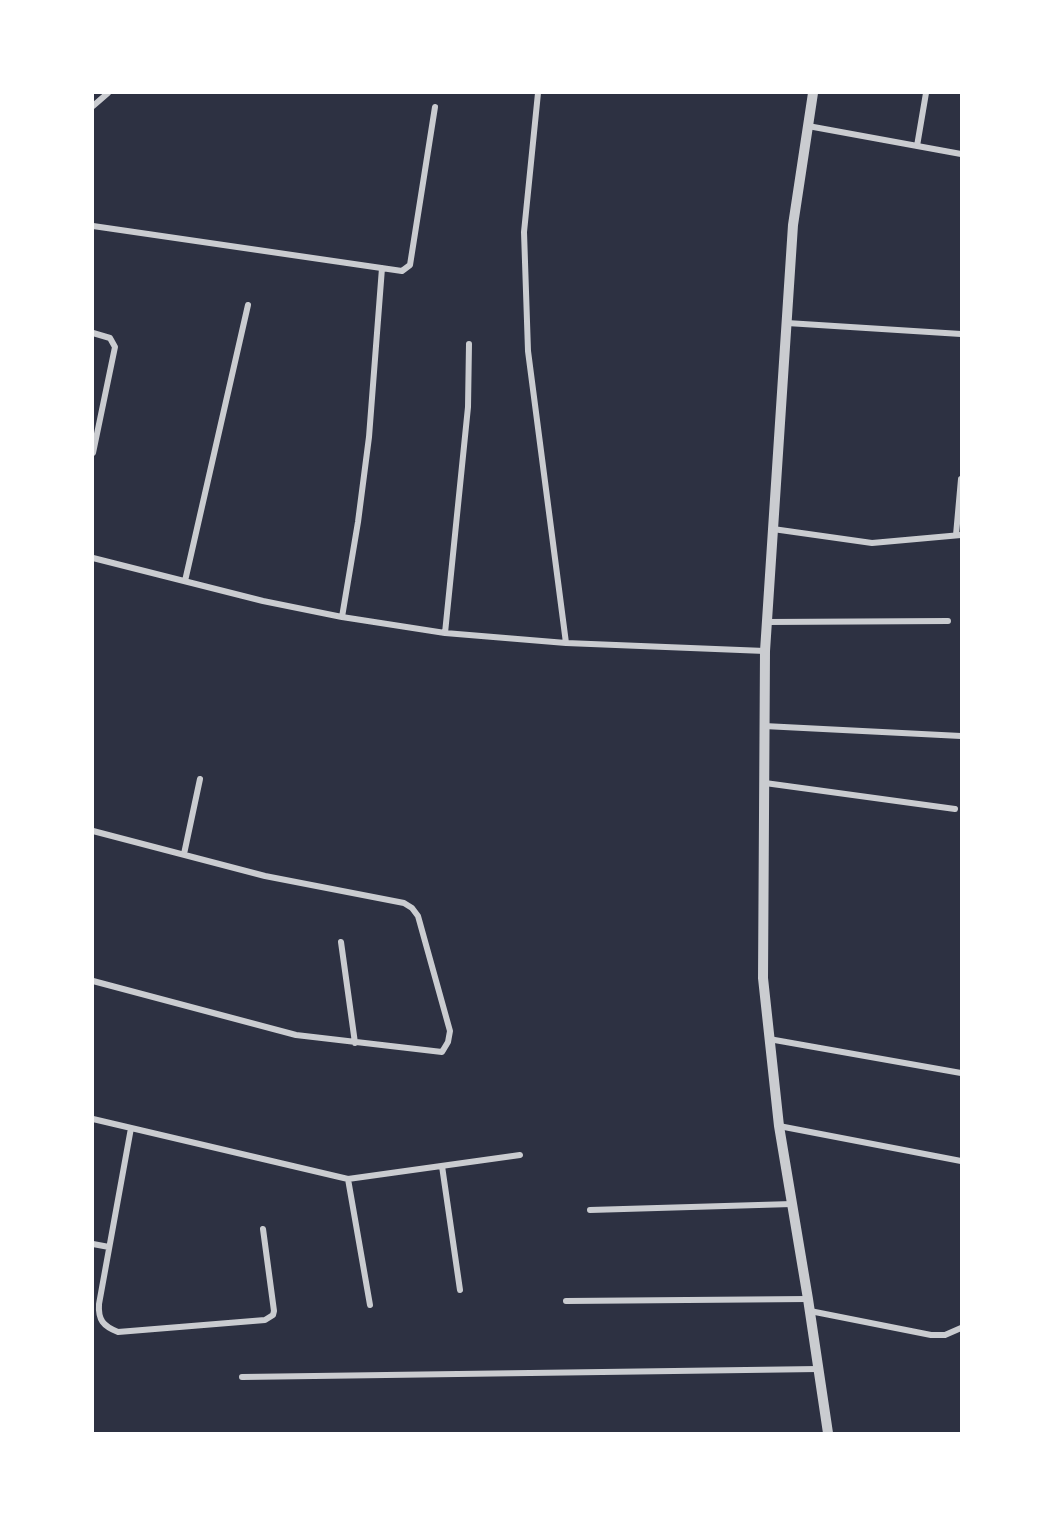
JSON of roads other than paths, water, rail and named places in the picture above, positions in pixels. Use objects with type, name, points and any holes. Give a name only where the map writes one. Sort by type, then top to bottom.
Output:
[{"type":"street","points":[[93,106],[108,93]]},
{"type":"street","points":[[538,93],[524,232],[528,351],[567,643]]},
{"type":"street","points":[[813,93],[793,225],[765,651],[763,978],[778,1126],[810,1311],[828,1433]]},
{"type":"street","points":[[917,146],[926,93]]},
{"type":"street","points":[[93,226],[402,271],[410,265],[435,107]]},
{"type":"street","points":[[808,126],[961,154]]},
{"type":"street","points":[[342,617],[369,437],[382,268]]},
{"type":"street","points":[[185,581],[248,305]]},
{"type":"street","points":[[787,324],[961,334]]},
{"type":"street","points":[[93,333],[110,338],[115,347],[93,453]]},
{"type":"street","points":[[445,633],[468,407],[469,344]]},
{"type":"street","points":[[773,529],[872,543],[958,535],[961,479]]},
{"type":"street","points":[[93,558],[263,601],[342,617],[445,633],[567,643],[765,651]]},
{"type":"street","points":[[767,622],[948,621]]},
{"type":"street","points":[[764,726],[961,735]]},
{"type":"street","points":[[184,854],[201,779]]},
{"type":"street","points":[[765,783],[955,809]]},
{"type":"street","points":[[93,831],[265,876],[404,903],[418,916],[450,1031],[448,1042],[442,1052],[355,1043],[287,1033],[93,981]]},
{"type":"street","points":[[341,942],[355,1043]]},
{"type":"street","points":[[769,1039],[961,1073]]},
{"type":"street","points":[[93,1119],[348,1179],[520,1155]]},
{"type":"street","points":[[778,1126],[961,1161]]},
{"type":"street","points":[[131,1128],[99,1304],[98,1317],[106,1328],[118,1332],[270,1318],[273,1315],[274,1306],[263,1229]]},
{"type":"street","points":[[442,1166],[460,1290]]},
{"type":"street","points":[[348,1179],[370,1305]]},
{"type":"street","points":[[590,1210],[792,1204]]},
{"type":"street","points":[[93,1244],[109,1247]]},
{"type":"street","points":[[566,1301],[808,1299]]},
{"type":"street","points":[[810,1311],[924,1334],[945,1335],[961,1328]]},
{"type":"street","points":[[242,1377],[818,1369]]}]
